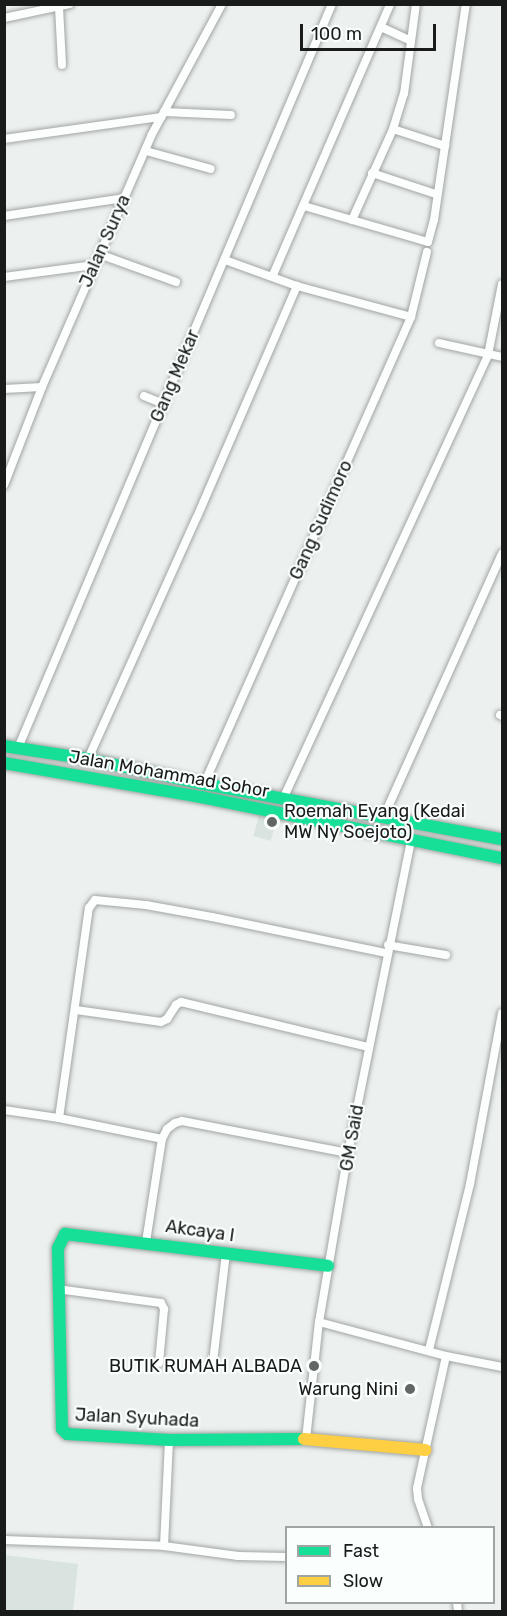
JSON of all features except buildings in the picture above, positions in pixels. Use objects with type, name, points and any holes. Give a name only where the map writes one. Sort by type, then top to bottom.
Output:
[{"type":"street","points":[[4,18],[70,4]]},
{"type":"street","name":"Jalan Surya","points":[[4,485],[42,387],[124,198],[163,115],[222,4]]},
{"type":"street","name":"Gang Mekar","points":[[18,748],[332,4]]},
{"type":"street","points":[[273,275],[390,4]]},
{"type":"street","points":[[352,220],[393,129],[406,87],[416,4]]},
{"type":"street","points":[[304,206],[428,242],[434,220],[436,194],[466,4]]},
{"type":"street","points":[[59,7],[62,65]]},
{"type":"street","points":[[381,27],[411,40]]},
{"type":"street","points":[[4,139],[163,115],[231,115]]},
{"type":"street","points":[[393,129],[445,146]]},
{"type":"street","points":[[146,151],[211,169]]},
{"type":"street","points":[[372,173],[436,194]]},
{"type":"street","points":[[4,216],[124,198]]},
{"type":"street","name":"Gang Sudimoro","points":[[204,784],[411,317],[427,252]]},
{"type":"street","points":[[99,254],[176,282]]},
{"type":"street","points":[[225,260],[273,275],[297,286],[411,317]]},
{"type":"street","points":[[4,278],[94,265]]},
{"type":"street","points":[[283,799],[488,354],[502,284]]},
{"type":"street","points":[[88,759],[197,518],[297,286]]},
{"type":"street","points":[[439,343],[502,357]]},
{"type":"street","points":[[4,389],[42,387]]},
{"type":"street","points":[[144,396],[164,404]]},
{"type":"street","points":[[384,816],[502,553]]},
{"type":"street","name":"Jalan Mohammad Sohor","points":[[4,746],[88,759],[204,784],[502,839]]},
{"type":"street","name":"Jalan Mohammad Sohor","points":[[4,764],[140,786],[502,858]]},
{"type":"street","points":[[140,786],[143,770]]},
{"type":"street","points":[[472,852],[473,833]]},
{"type":"street","name":"GM Said","points":[[306,1439],[319,1322],[328,1266],[387,949],[411,840]]},
{"type":"street","points":[[59,1118],[76,1010],[88,908],[98,900],[146,905],[387,949],[446,955]]},
{"type":"street","points":[[76,1010],[161,1022],[167,1019],[176,1005],[181,1002],[369,1047]]},
{"type":"street","points":[[429,1350],[470,1184],[502,1013]]},
{"type":"street","points":[[4,1110],[59,1118],[162,1140]]},
{"type":"street","points":[[146,1242],[162,1140],[170,1126],[182,1121],[348,1153]]},
{"type":"street","name":"Akcaya I","points":[[68,1233],[328,1266]]},
{"type":"street","name":"Jalan Syuhada","points":[[68,1233],[61,1238],[58,1248],[57,1289],[62,1429],[67,1434],[169,1440],[306,1439],[426,1450]]},
{"type":"street","points":[[213,1362],[226,1253]]},
{"type":"street","points":[[57,1289],[161,1303],[164,1309],[159,1363]]},
{"type":"street","points":[[319,1322],[446,1356],[502,1367]]},
{"type":"street","points":[[428,1526],[417,1494],[446,1356]]},
{"type":"street","points":[[164,1546],[169,1440]]},
{"type":"street","points":[[4,1540],[164,1546],[238,1556],[285,1557]]},
{"type":"shaded area","points":[[261,809],[278,814],[271,841],[253,836]]},
{"type":"shaded area","points":[[5,1555],[78,1564],[73,1611],[5,1611]]},
{"type":"traffic: fast","points":[[4,746],[88,759],[204,784],[502,839]]},
{"type":"traffic: fast","points":[[4,763],[201,797],[502,858]]},
{"type":"traffic: fast","points":[[304,1439],[169,1440],[67,1434],[62,1429],[58,1248],[65,1234],[328,1266]]},
{"type":"traffic: slow","points":[[304,1439],[426,1450]]},
{"type":"place","name":"Roemah Eyang (Kedai MW Ny Soejoto)","points":[[272,822]]},
{"type":"place","name":"BUTIK RUMAH ALBADA","points":[[314,1366]]},
{"type":"place","name":"Warung Nini","points":[[410,1389]]}]
